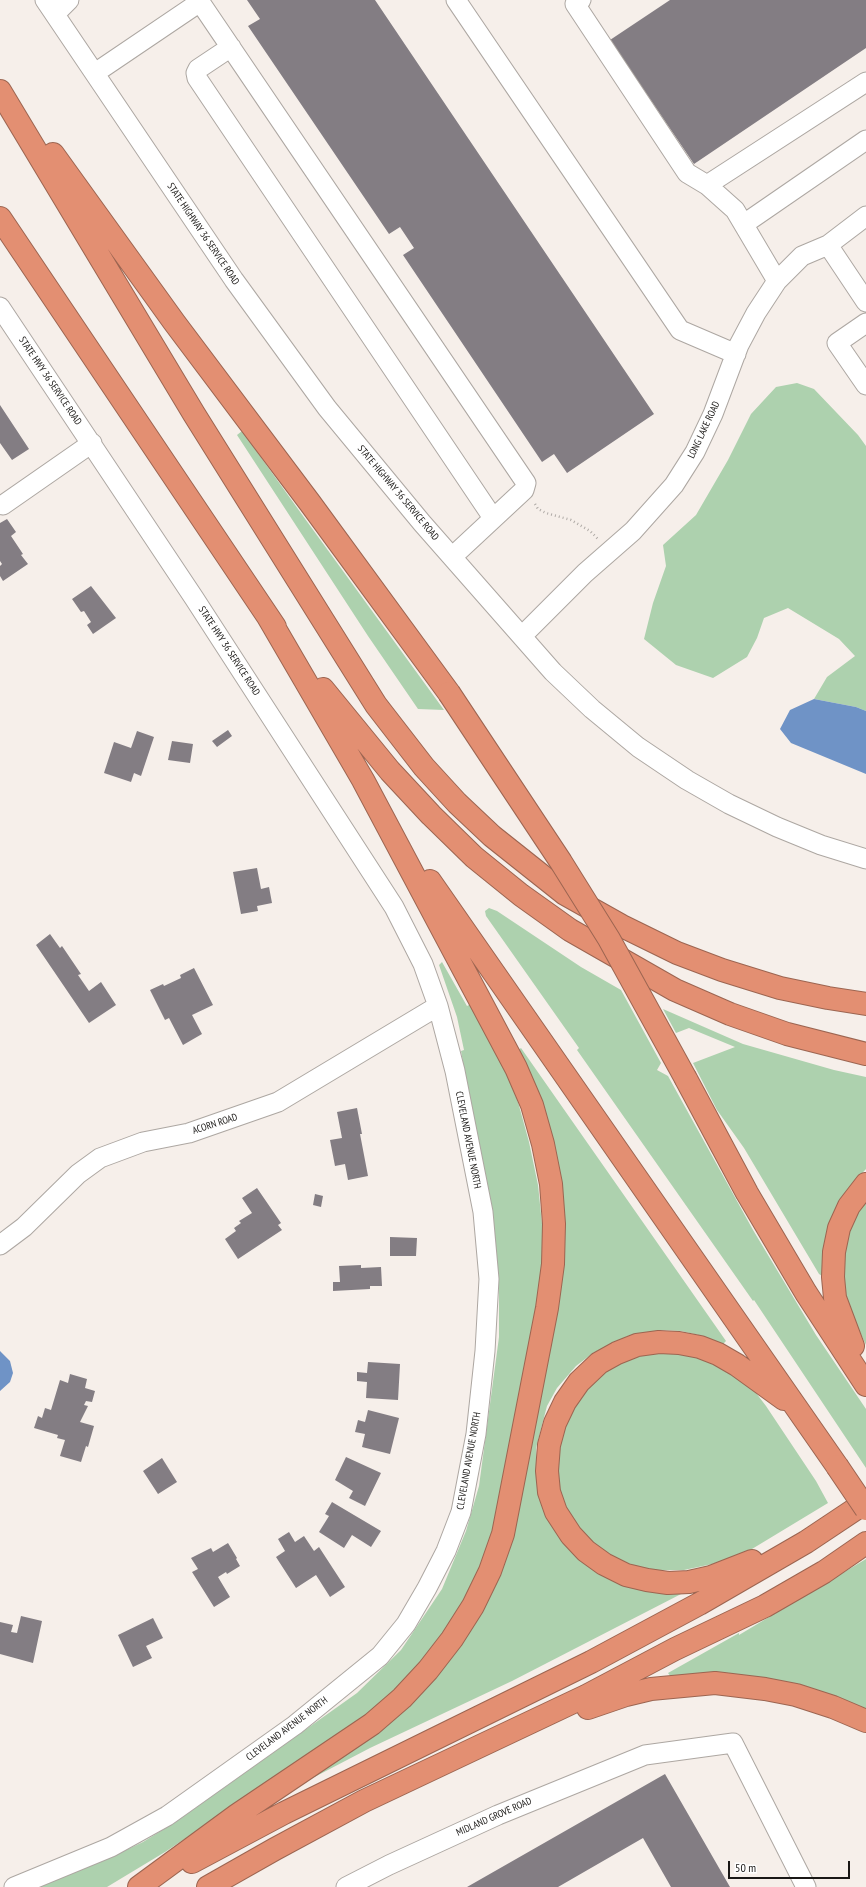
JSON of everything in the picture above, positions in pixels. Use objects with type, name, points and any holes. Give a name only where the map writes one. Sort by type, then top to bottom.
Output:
[{"type":"highway","points":[[0,80],[174,322],[449,693],[553,849],[609,939],[686,1079],[746,1193],[806,1293],[866,1385]]},
{"type":"highway","points":[[0,91],[194,414],[376,705],[424,767],[457,803],[492,836],[565,894],[622,926],[677,953],[722,970],[780,988],[866,1004]]},
{"type":"highway","points":[[0,218],[266,616],[363,780],[516,1068],[534,1112],[543,1144],[549,1177],[554,1224],[552,1272],[547,1308],[503,1534],[486,1578],[473,1606],[452,1639],[428,1670],[402,1698],[372,1724],[237,1815],[139,1887]]},
{"type":"highway","points":[[266,616],[327,696],[390,771],[431,815],[469,852],[521,895],[570,930],[675,990],[730,1014],[787,1034],[866,1054]]},
{"type":"highway","points":[[363,780],[461,926],[866,1509]]},
{"type":"highway","points":[[866,1184],[849,1206],[839,1228],[834,1252],[832,1276],[835,1298],[842,1320],[866,1375]]},
{"type":"highway","points":[[798,1410],[737,1365],[712,1352],[680,1342],[659,1342],[637,1345],[617,1352],[599,1363],[579,1382],[565,1402],[555,1423],[548,1452],[547,1471],[549,1492],[556,1512],[571,1535],[586,1551],[604,1564],[626,1575],[668,1583],[690,1582],[711,1577],[806,1542]]},
{"type":"highway","points":[[144,1887],[284,1813],[591,1662],[700,1604],[806,1542],[866,1502]]},
{"type":"highway","points":[[208,1887],[274,1849],[364,1801],[532,1722],[675,1649],[765,1606],[824,1572],[866,1544]]},
{"type":"highway","points":[[532,1722],[565,1716],[615,1698],[645,1691],[680,1685],[715,1683],[765,1689],[796,1695],[833,1707],[866,1721]]},
{"type":"street","points":[[50,7],[69,0]]},
{"type":"street","points":[[456,0],[680,330],[736,354]]},
{"type":"street","points":[[95,73],[202,1],[231,47],[526,483],[524,490],[452,556]]},
{"type":"street","points":[[576,1],[687,173],[707,185],[735,210],[777,281]]},
{"type":"street","name":"STATE HIGHWAY 36 SERVICE ROAD","points":[[50,7],[234,280],[327,408],[452,556],[553,672],[592,709],[638,747],[687,780],[729,804],[777,827],[821,845],[866,859]]},
{"type":"street","points":[[231,47],[198,69],[196,78],[493,518]]},
{"type":"street","points":[[707,185],[866,82]]},
{"type":"street","points":[[744,224],[866,140]]},
{"type":"street","name":"LONG LAKE ROAD","points":[[522,636],[585,573],[633,531],[674,485],[695,452],[713,414],[736,354],[756,313],[777,281],[802,256],[828,245],[866,216]]},
{"type":"street","points":[[828,245],[866,302]]},
{"type":"street","name":"STATE HWY 36 SERVICE ROAD","points":[[3,316],[92,443],[394,907],[422,964],[438,1006]]},
{"type":"street","points":[[866,323],[837,343],[866,385]]},
{"type":"street","points":[[3,505],[92,443]]},
{"type":"street","name":"ACORN ROAD","points":[[0,1245],[24,1227],[78,1174],[100,1158],[143,1142],[189,1133],[278,1102],[438,1006]]},
{"type":"street","name":"CLEVELAND AVENUE NORTH","points":[[14,1887],[111,1847],[167,1816],[295,1725],[380,1656],[406,1624],[446,1551],[461,1512],[476,1434],[485,1352],[489,1279],[482,1212],[455,1071],[438,1006]]},
{"type":"street","name":"MIDLAND GROVE ROAD","points":[[346,1887],[389,1865],[498,1815],[645,1755],[733,1743],[806,1887]]},
{"type":"path","points":[[524,490],[538,508],[572,520],[590,530],[599,540]]},
{"type":"green space","points":[[797,383],[814,389],[858,435],[866,446],[866,711],[856,707],[814,699],[827,677],[855,656],[839,639],[788,608],[764,618],[757,638],[747,657],[713,678],[676,665],[644,639],[653,603],[666,566],[663,545],[696,515],[728,460],[751,414],[776,387]]},
{"type":"green space","points":[[242,431],[444,710],[418,709],[368,636],[237,435]]},
{"type":"green space","points":[[489,908],[497,911],[581,967],[621,990],[661,1063],[657,1070],[668,1076],[753,1230],[816,1335],[866,1409],[866,1468],[754,1300],[753,1301],[577,1050],[579,1048],[486,916],[485,911]]},
{"type":"green space","points":[[442,962],[467,1006],[471,1004],[501,1060],[518,1102],[529,1142],[538,1185],[544,1243],[541,1286],[511,1449],[487,1554],[466,1598],[430,1652],[380,1705],[354,1725],[165,1852],[107,1887],[35,1887],[105,1860],[143,1842],[177,1821],[357,1693],[401,1650],[442,1589],[466,1531],[479,1486],[499,1337],[499,1295],[496,1247],[461,1051],[464,1050],[457,1017],[439,965]]},
{"type":"green space","points":[[663,1009],[743,1044],[834,1070],[866,1077],[866,1169],[841,1199],[832,1217],[823,1248],[822,1264],[824,1271],[822,1276],[819,1274],[744,1148],[717,1110],[693,1063],[735,1047],[689,1028],[676,1033]]},
{"type":"green space","points":[[521,1048],[726,1341],[723,1344],[703,1336],[681,1331],[662,1330],[628,1336],[593,1353],[576,1366],[557,1388],[547,1406],[536,1448],[537,1468],[561,1538],[683,1593],[512,1681],[370,1748],[303,1783],[478,1613],[559,1288],[517,1051]]},
{"type":"green space","points":[[866,1199],[866,1345],[851,1313],[845,1291],[843,1269],[851,1221]]},
{"type":"green space","points":[[648,1351],[706,1356],[753,1389],[816,1481],[828,1503],[747,1552],[717,1563],[684,1570],[655,1570],[628,1565],[608,1555],[591,1542],[579,1530],[563,1503],[555,1468],[559,1430],[596,1373]]},
{"type":"green space","points":[[866,1559],[866,1709],[803,1686],[671,1677],[668,1673],[739,1633],[739,1635]]},
{"type":"water","points":[[814,699],[856,707],[866,711],[866,774],[791,743],[780,729],[790,710]]},
{"type":"water","points":[[0,1351],[10,1361],[13,1373],[10,1382],[0,1391]]},
{"type":"building","points":[[247,0],[375,0],[654,414],[567,473],[554,454],[542,462],[403,255],[414,248],[400,227],[389,234],[248,26],[260,19]]},
{"type":"building","points":[[670,0],[866,0],[866,48],[694,164],[610,40]]},
{"type":"building","points":[[0,405],[29,449],[12,460],[0,443]]},
{"type":"building","points":[[7,519],[16,532],[11,536],[23,554],[21,555],[28,564],[3,581],[0,576],[0,566],[2,564],[0,561],[0,523]]},
{"type":"building","points":[[91,586],[116,618],[93,634],[87,625],[91,622],[84,611],[81,612],[72,599]]},
{"type":"building","points":[[228,730],[232,736],[217,747],[212,741]]},
{"type":"building","points":[[137,731],[154,737],[141,776],[134,773],[131,782],[104,773],[114,742],[131,748]]},
{"type":"building","points":[[172,741],[193,744],[190,763],[168,760]]},
{"type":"building","points":[[257,868],[261,889],[269,887],[272,903],[257,906],[258,911],[241,914],[233,872]]},
{"type":"building","points":[[50,934],[60,948],[62,946],[81,974],[78,975],[89,991],[101,982],[116,1005],[89,1023],[36,945]]},
{"type":"building","points":[[194,968],[213,1005],[192,1015],[202,1034],[183,1045],[169,1018],[165,1020],[150,990],[163,984],[164,986],[181,978],[180,975]]},
{"type":"building","points":[[357,1108],[368,1176],[348,1180],[345,1164],[335,1166],[330,1140],[342,1138],[337,1112]]},
{"type":"building","points":[[257,1188],[281,1223],[278,1225],[282,1230],[238,1259],[225,1239],[236,1231],[234,1228],[241,1223],[239,1221],[252,1213],[242,1198]]},
{"type":"building","points":[[315,1194],[323,1196],[321,1207],[313,1205]]},
{"type":"building","points":[[390,1237],[417,1238],[416,1256],[390,1256]]},
{"type":"building","points":[[361,1265],[361,1268],[381,1267],[382,1286],[370,1286],[370,1289],[333,1291],[333,1282],[340,1282],[339,1266]]},
{"type":"building","points":[[368,1362],[400,1364],[398,1400],[366,1398],[367,1382],[357,1381],[357,1372],[367,1373]]},
{"type":"building","points":[[70,1374],[87,1379],[85,1388],[95,1391],[92,1402],[86,1401],[84,1405],[88,1406],[80,1422],[94,1426],[88,1447],[86,1446],[81,1462],[60,1456],[65,1440],[57,1438],[58,1435],[34,1428],[38,1416],[42,1418],[45,1408],[51,1410],[60,1380],[68,1383]]},
{"type":"building","points":[[368,1410],[399,1418],[390,1454],[362,1447],[365,1434],[355,1432],[358,1420],[365,1422]]},
{"type":"building","points":[[346,1457],[381,1473],[365,1506],[349,1498],[353,1491],[335,1480]]},
{"type":"building","points":[[162,1458],[177,1482],[158,1494],[143,1471]]},
{"type":"building","points":[[332,1502],[381,1531],[371,1547],[352,1535],[344,1548],[319,1532],[329,1516],[325,1514]]},
{"type":"building","points":[[289,1532],[295,1542],[304,1536],[314,1551],[319,1547],[345,1587],[330,1597],[316,1575],[296,1588],[276,1557],[285,1551],[278,1539]]},
{"type":"building","points":[[228,1543],[240,1566],[227,1574],[226,1572],[218,1577],[230,1597],[214,1607],[192,1572],[198,1569],[191,1558],[211,1548],[213,1552]]},
{"type":"building","points":[[21,1616],[42,1621],[33,1663],[0,1654],[0,1622],[13,1625],[11,1632],[17,1633]]},
{"type":"building","points":[[153,1618],[163,1638],[146,1646],[152,1658],[133,1667],[118,1635]]},
{"type":"building","points":[[665,1774],[730,1887],[671,1887],[643,1838],[558,1887],[467,1887]]}]
